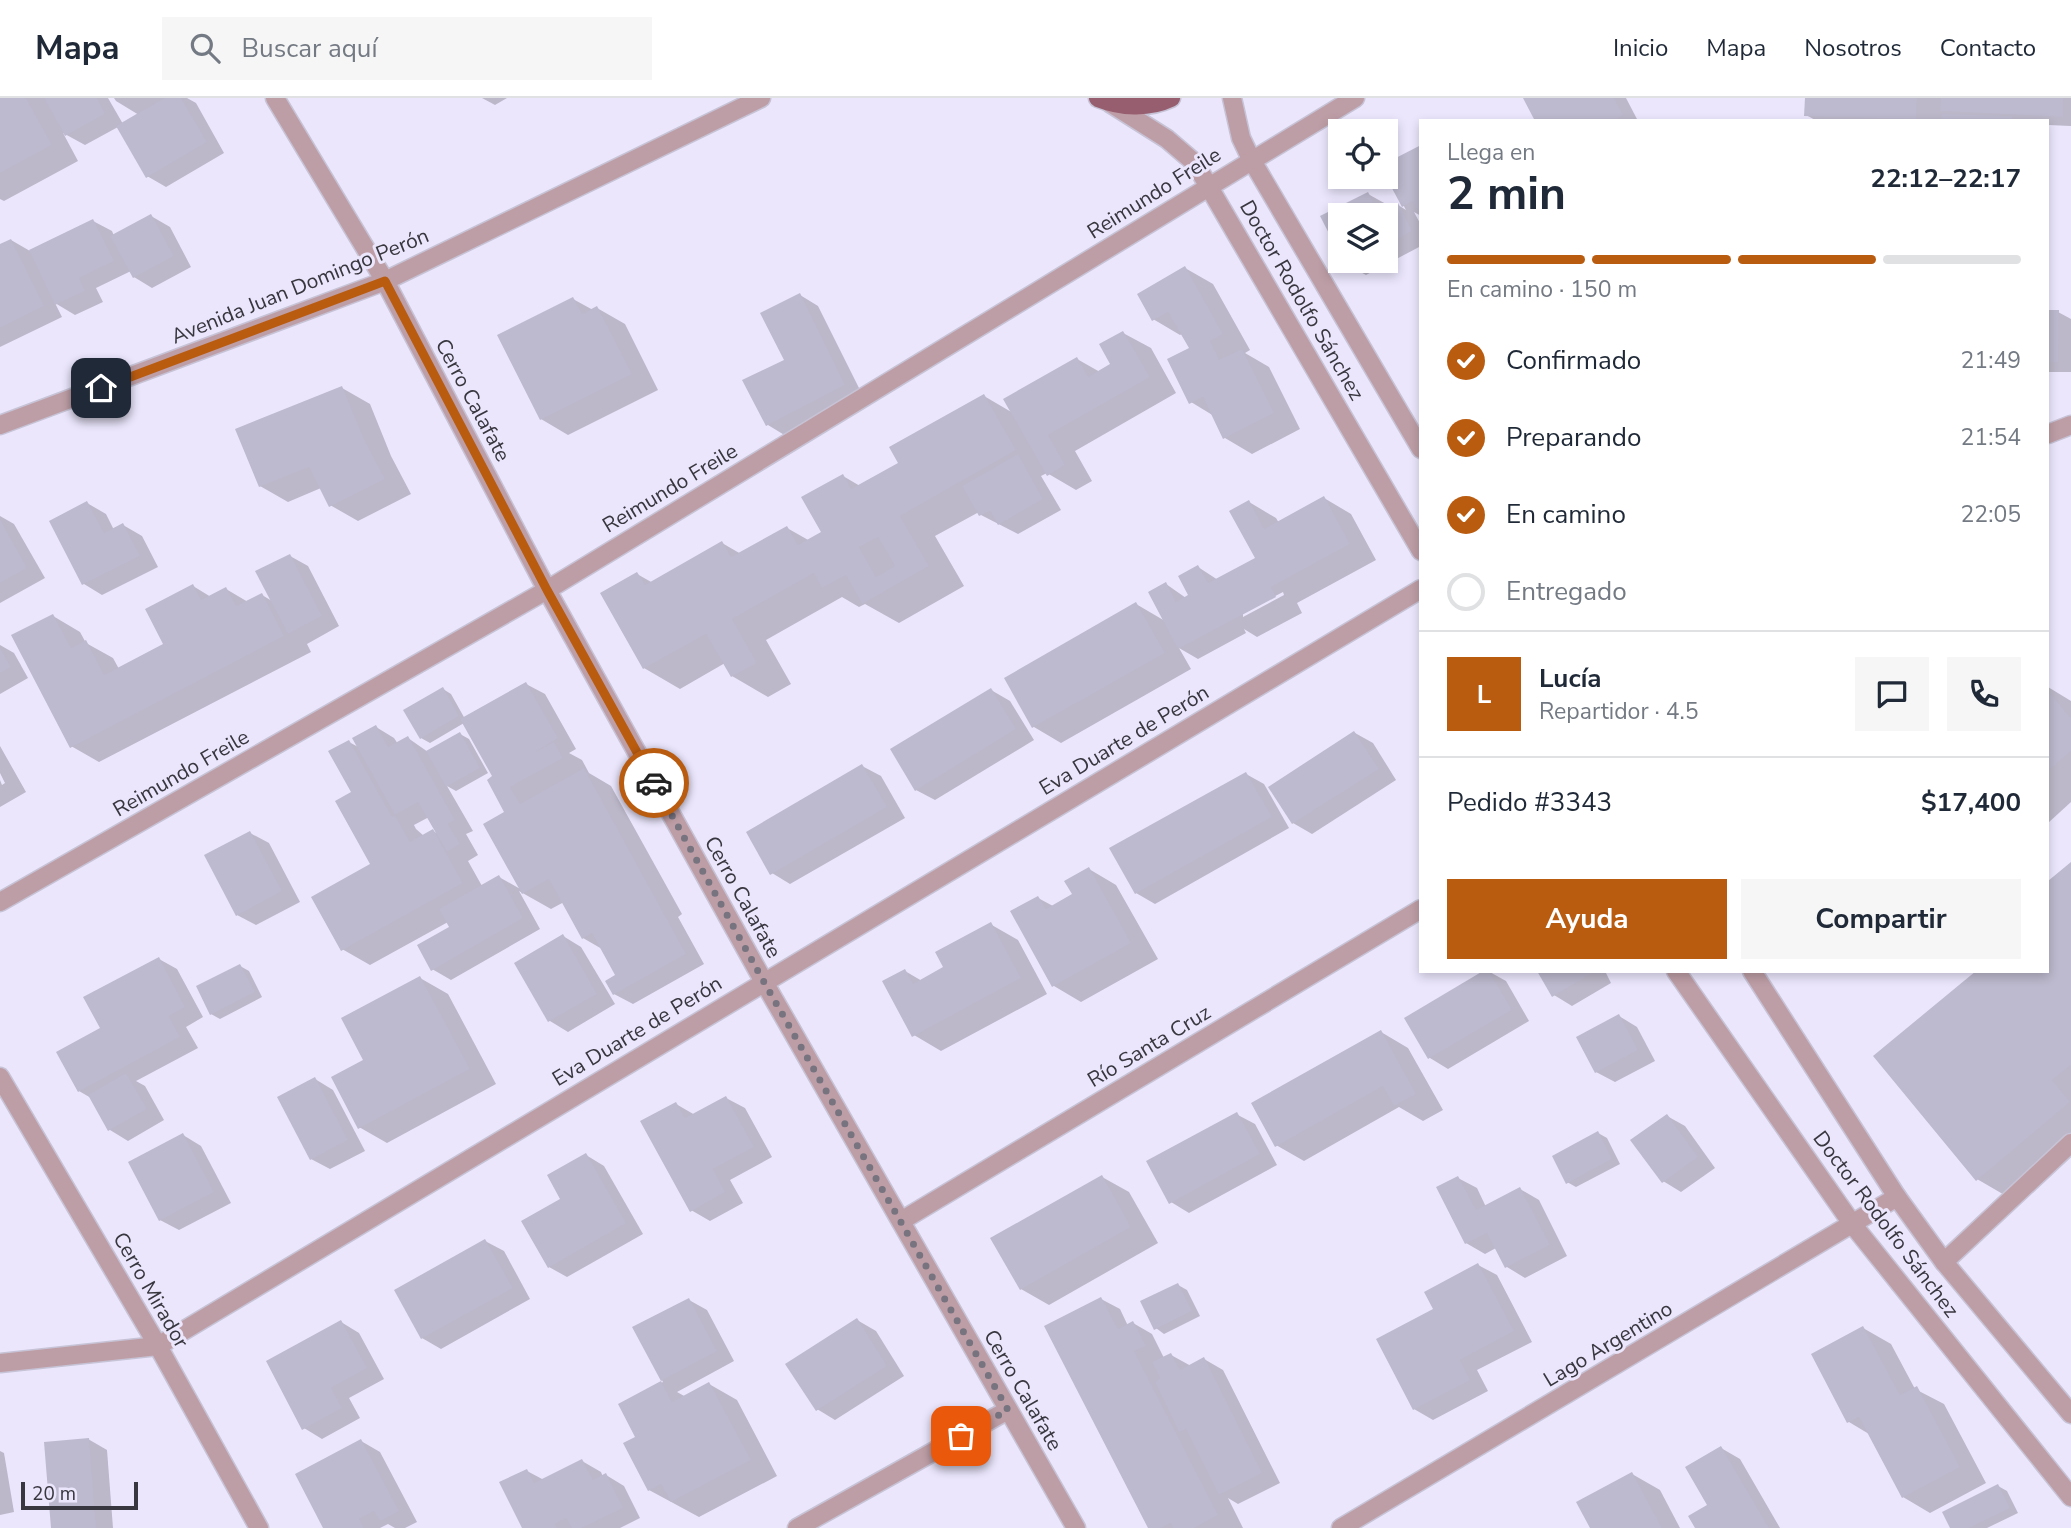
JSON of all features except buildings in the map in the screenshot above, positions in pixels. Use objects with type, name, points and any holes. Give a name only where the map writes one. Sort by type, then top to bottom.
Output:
[{"type":"main road","points":[[1104,100],[1129,106],[1148,105],[1171,98]]},
{"type":"street","name":"Cerro Calafate","points":[[275,98],[385,281],[547,590],[764,982],[1076,1528]]},
{"type":"street","name":"Avenida Juan Domingo Perón","points":[[0,425],[385,281],[761,98]]},
{"type":"street","name":"Doctor Rodolfo Sánchez","points":[[1232,98],[1241,138],[1251,159],[1419,446]]},
{"type":"street","name":"Reimundo Freile","points":[[0,902],[547,590],[1355,98]]},
{"type":"street","name":"Doctor Rodolfo Sánchez","points":[[1104,100],[1186,154],[1210,185],[1419,548]]},
{"type":"street","points":[[2049,434],[2071,425]]},
{"type":"street","name":"Eva Duarte de Perón","points":[[0,1363],[158,1346],[1419,590]]},
{"type":"street","name":"Río Santa Cruz","points":[[901,1221],[1419,910]]},
{"type":"street","name":"Doctor Rodolfo Sánchez","points":[[1677,973],[1853,1225],[2071,1497]]},
{"type":"street","name":"Doctor Rodolfo Sánchez","points":[[1753,973],[1897,1197],[1944,1262],[2071,1414]]},
{"type":"street","name":"Cerro Mirador","points":[[0,1077],[158,1346],[260,1528]]},
{"type":"street","points":[[1944,1262],[2071,1143]]},
{"type":"street","name":"Lago Argentino","points":[[1342,1528],[1897,1197]]},
{"type":"street","points":[[797,1528],[1008,1410]]},
{"type":"way so far","points":[[654,783],[1008,1410],[961,1436]]},
{"type":"route","points":[[101,388],[385,281],[547,590],[654,783]]}]
